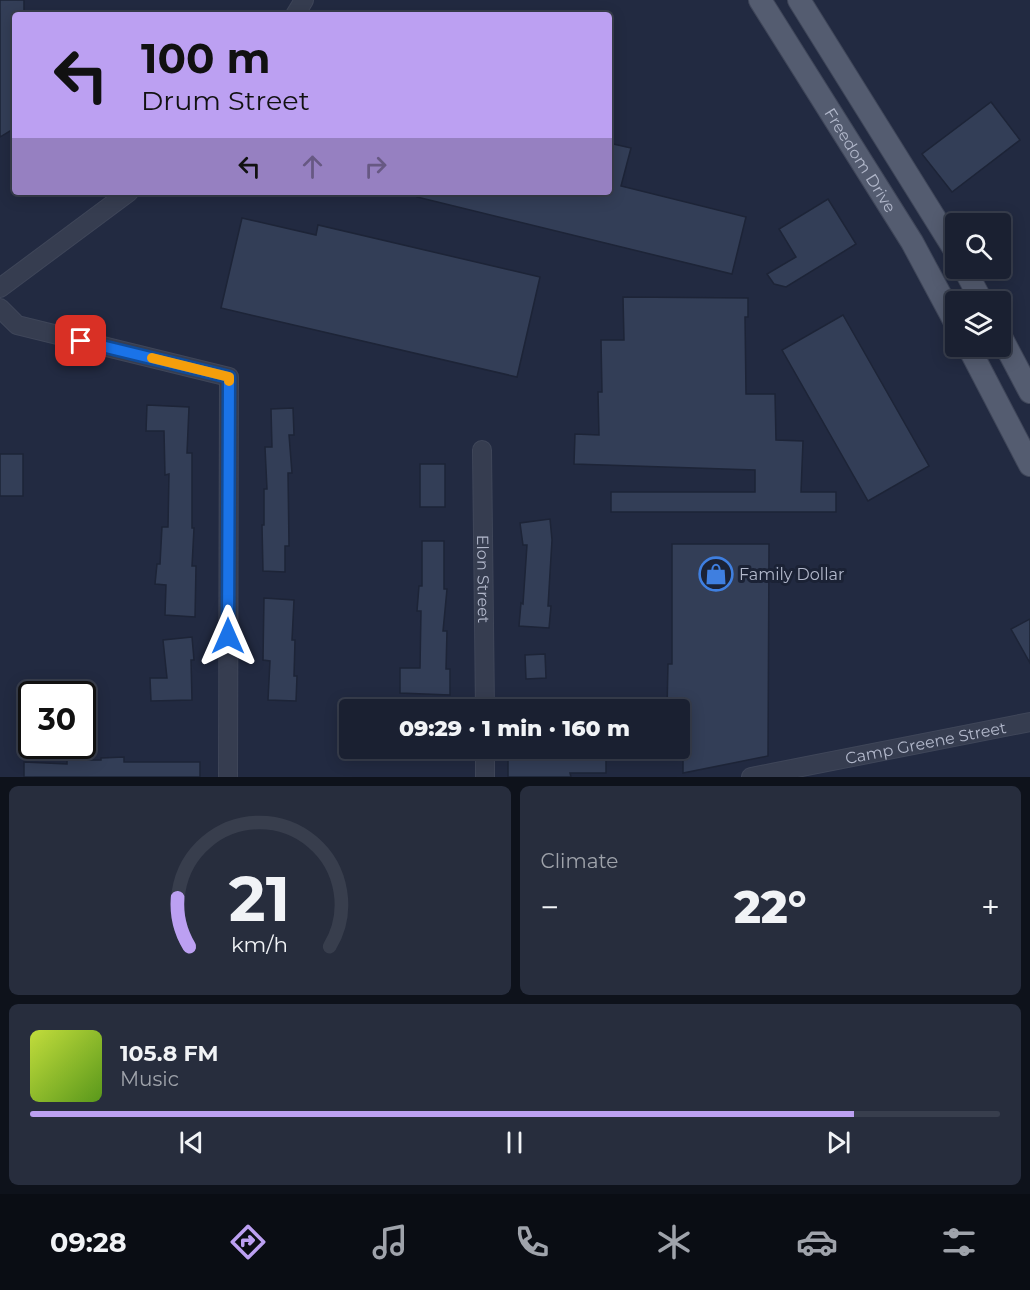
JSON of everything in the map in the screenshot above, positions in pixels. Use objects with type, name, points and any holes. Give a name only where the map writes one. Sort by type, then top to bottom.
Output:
[{"type":"main road","name":"Freedom Drive","points":[[760,0],[912,242],[945,304]]},
{"type":"main road","name":"Freedom Drive","points":[[799,0],[945,234]]},
{"type":"main road","points":[[1011,356],[1030,392]]},
{"type":"main road","points":[[974,357],[1030,465]]},
{"type":"street","points":[[0,288],[125,195]]},
{"type":"street","points":[[0,308],[17,325],[229,377],[228,777]]},
{"type":"street","name":"Elon Street","points":[[482,450],[484,699]]},
{"type":"street","name":"Camp Greene Street","points":[[752,777],[1030,722]]},
{"type":"street","points":[[485,759],[485,777]]},
{"type":"building","points":[[0,0],[24,0],[24,12],[12,12],[12,130],[0,137]]},
{"type":"building","points":[[991,102],[1020,140],[952,192],[922,154]]},
{"type":"building","points":[[612,144],[631,148],[621,186],[746,217],[732,274],[417,197],[417,195],[612,195]]},
{"type":"building","points":[[828,199],[856,244],[786,287],[774,284],[767,274],[796,257],[779,229]]},
{"type":"building","points":[[242,218],[316,235],[318,225],[540,277],[517,377],[221,308]]},
{"type":"building","points":[[623,297],[748,298],[748,317],[745,317],[746,394],[775,394],[776,440],[803,441],[801,492],[836,492],[836,512],[611,512],[611,492],[755,492],[755,470],[574,464],[575,434],[599,435],[598,392],[602,392],[601,340],[624,340]]},
{"type":"building","points":[[843,315],[929,466],[868,501],[782,350]]},
{"type":"building","points":[[147,405],[189,407],[187,453],[192,453],[192,528],[194,528],[192,566],[196,566],[195,617],[165,615],[166,585],[155,584],[157,564],[160,564],[162,527],[168,527],[169,474],[165,475],[164,431],[146,431]]},
{"type":"building","points":[[293,408],[294,435],[289,435],[292,473],[288,473],[289,546],[285,546],[285,572],[263,571],[262,525],[264,525],[264,489],[267,489],[265,447],[272,447],[271,409]]},
{"type":"building","points":[[0,454],[23,454],[23,496],[0,496]]},
{"type":"building","points":[[420,464],[445,464],[445,507],[420,507]]},
{"type":"building","points":[[550,519],[552,540],[549,628],[519,626],[521,603],[523,604],[527,545],[523,545],[520,523]]},
{"type":"building","points":[[422,541],[444,541],[444,589],[447,589],[443,631],[447,631],[446,669],[450,669],[450,695],[400,693],[400,668],[420,668],[421,611],[417,611],[419,586],[422,586]]},
{"type":"building","points":[[672,544],[769,544],[768,756],[683,773],[683,759],[690,759],[690,699],[667,699],[668,664],[672,664]]},
{"type":"building","points":[[264,598],[294,600],[292,640],[295,640],[296,701],[268,700],[270,661],[263,660]]},
{"type":"building","points":[[1030,619],[1030,663],[1011,629]]},
{"type":"building","points":[[192,637],[194,660],[191,660],[192,700],[151,701],[150,678],[167,678],[163,640]]},
{"type":"building","points":[[545,654],[546,678],[526,679],[525,655]]},
{"type":"building","points":[[124,757],[124,762],[200,762],[200,777],[24,777],[24,762],[67,764],[67,760]]},
{"type":"building","points":[[508,759],[606,759],[606,773],[570,773],[571,777],[508,777]]},
{"type":"slow traffic","points":[[152,358],[229,377],[229,381]]},
{"type":"place","name":"Family Dollar","points":[[716,574]]},
{"type":"route","points":[[81,341],[229,377],[228,636]]}]
